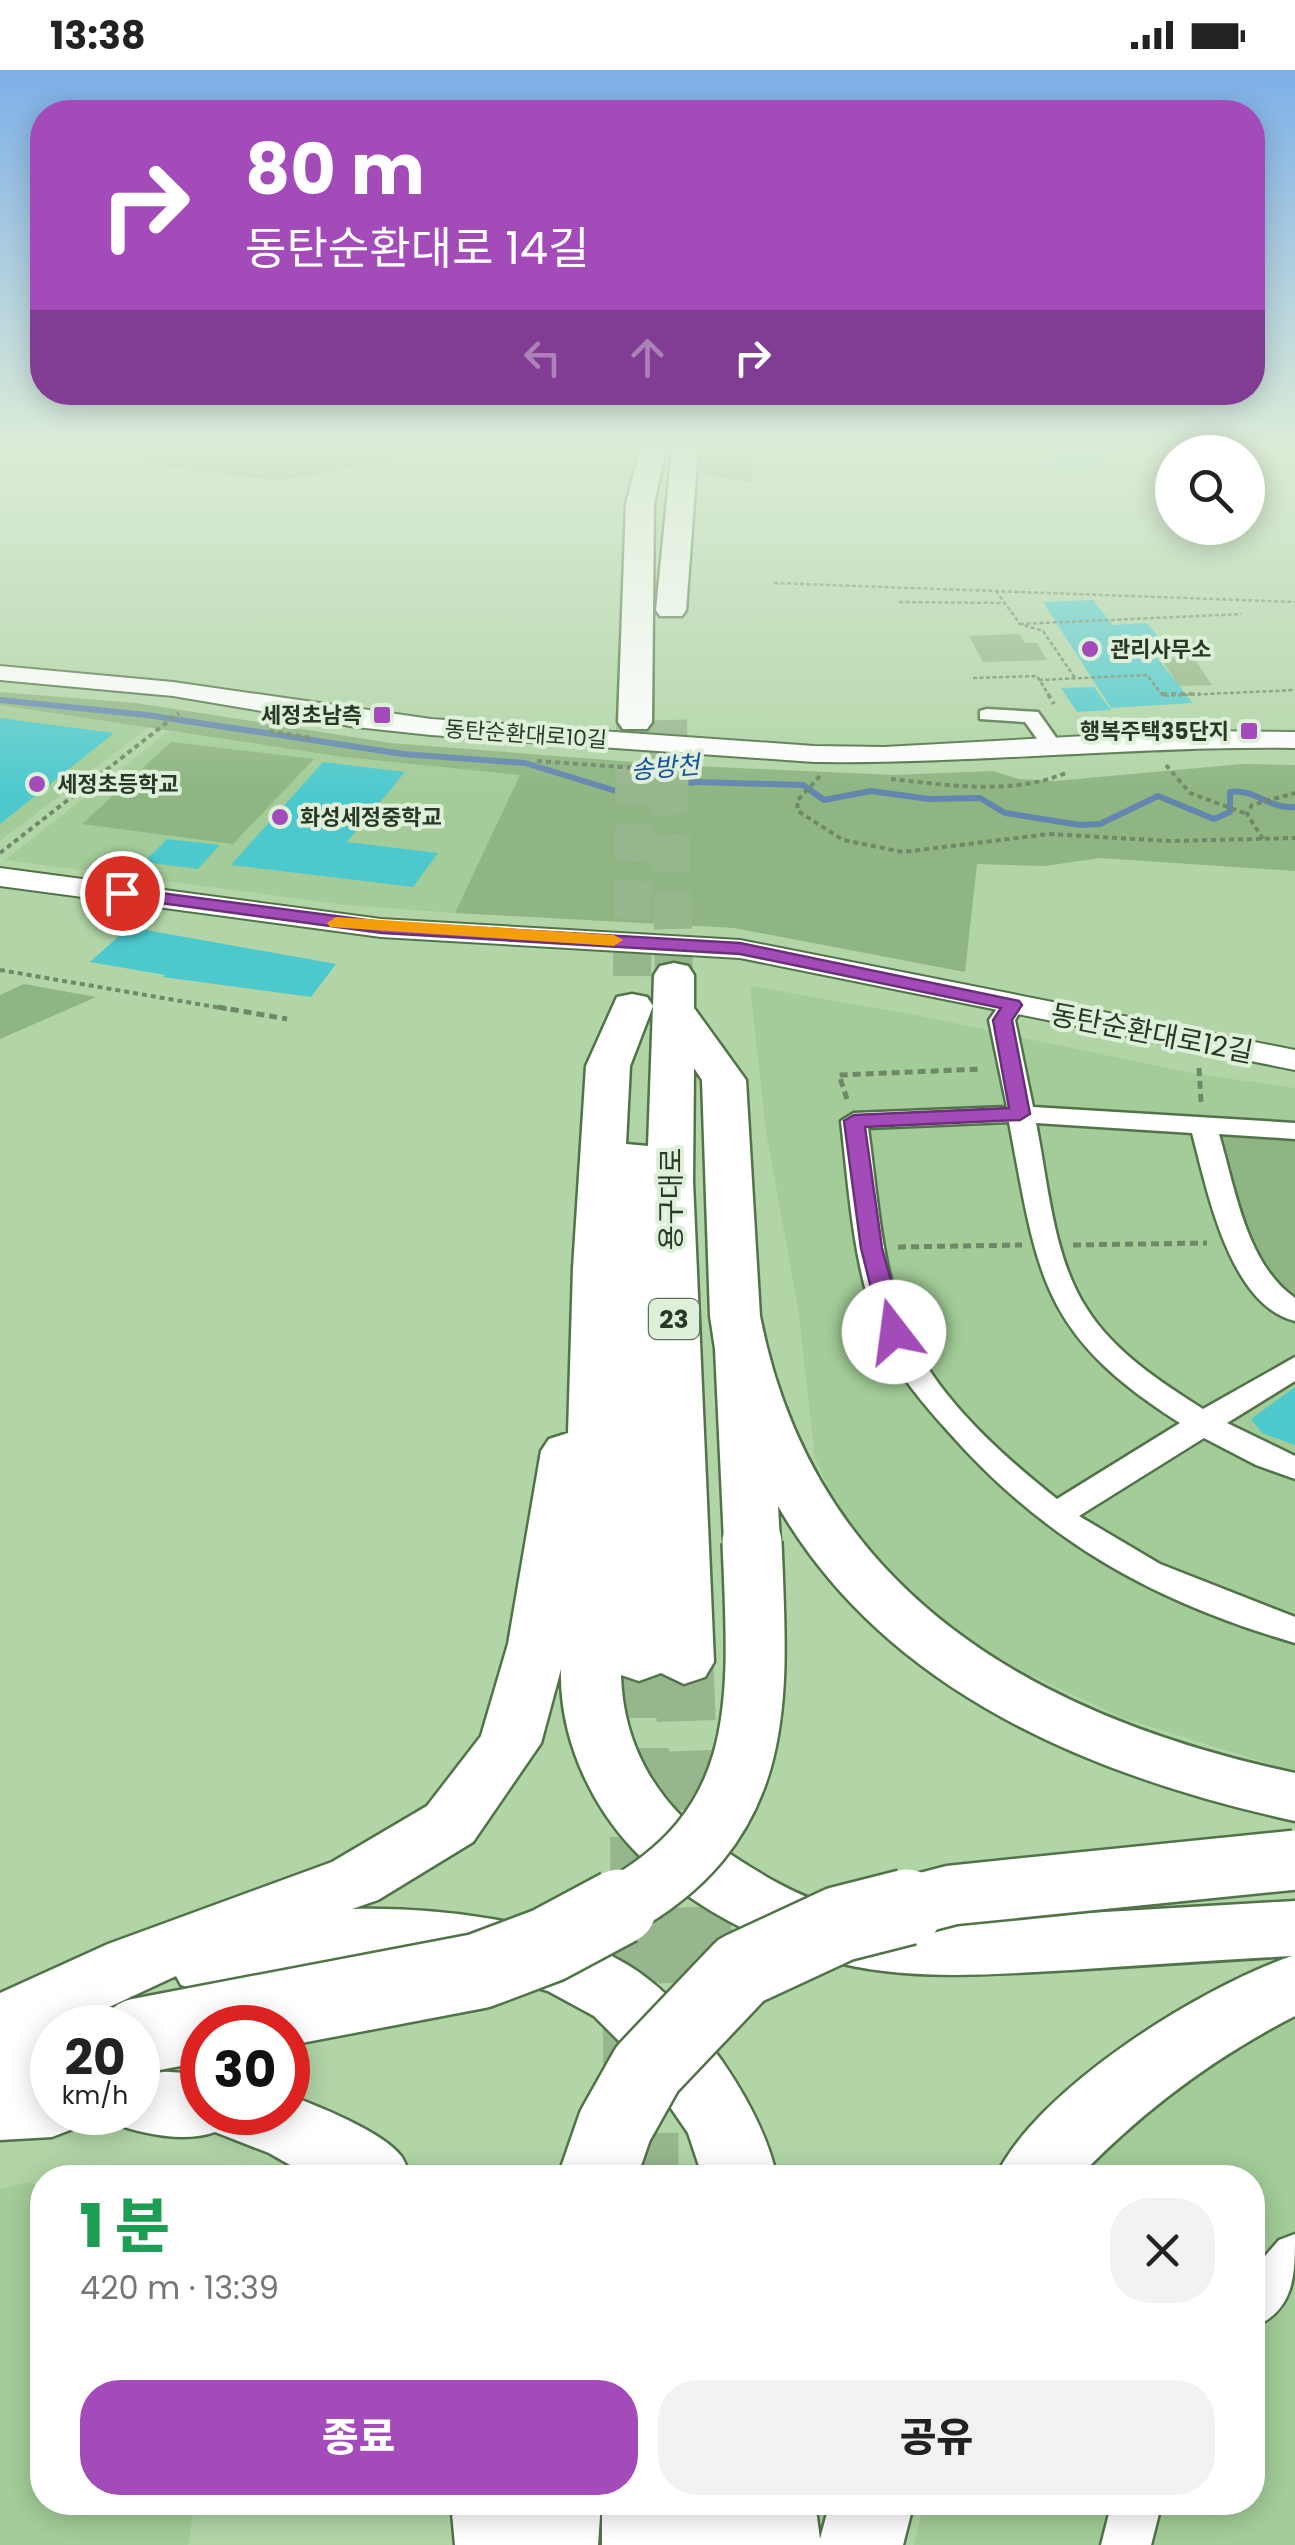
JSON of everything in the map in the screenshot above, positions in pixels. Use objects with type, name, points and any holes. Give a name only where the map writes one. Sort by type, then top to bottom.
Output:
[{"type":"highway","points":[[634,722],[638,564]]},
{"type":"highway","points":[[670,642],[672,564]]},
{"type":"highway","points":[[1295,1798],[1200,1775],[1124,1749],[1061,1721],[942,1654],[865,1588],[817,1527],[778,1456],[735,1316],[724,1080],[653,992],[608,1066],[596,1268],[590,1682],[602,1744],[629,1803],[676,1852],[744,1898],[792,1921],[844,1937],[926,1946],[1005,1946],[1295,1928]]},
{"type":"highway","name":"용구대로","points":[[653,992],[670,1181],[661,1661]]},
{"type":"highway","points":[[0,2025],[132,1964],[355,1882],[450,1824],[510,1742],[538,1644],[596,1268]]},
{"type":"highway","points":[[160,2032],[479,1971],[548,1945],[650,1890],[698,1844],[734,1790],[752,1730],[756,1652],[742,1349]]},
{"type":"highway","points":[[602,2165],[615,2126],[648,2069],[678,2033],[741,1970],[840,1924],[952,1896],[1295,1860]]},
{"type":"highway","points":[[0,2043],[115,1996],[230,1956],[328,1940],[444,1936],[527,1952],[605,1986],[673,2048],[709,2101],[735,2165]]},
{"type":"highway","points":[[1041,2165],[1144,2068],[1209,2025],[1295,1983]]},
{"type":"highway","points":[[0,2072],[30,2064]]},
{"type":"highway","points":[[0,2108],[30,2106]]},
{"type":"highway","points":[[306,2135],[356,2165]]},
{"type":"highway","points":[[494,2515],[497,2545]]},
{"type":"highway","points":[[556,2545],[559,2515]]},
{"type":"highway","points":[[644,2515],[644,2545]]},
{"type":"highway","points":[[718,2515],[719,2545]]},
{"type":"highway","points":[[775,2515],[779,2545]]},
{"type":"highway","points":[[861,2545],[869,2515]]},
{"type":"street","name":"동탄순환대로10길","points":[[0,674],[173,689],[395,724],[814,754],[1197,738],[1295,740]]},
{"type":"street","points":[[987,715],[1031,716],[1052,746]]},
{"type":"street","name":"동탄순환대로12길","points":[[0,876],[382,928],[740,948],[1295,1060]]},
{"type":"street","points":[[1012,1005],[1002,1020],[1020,1114],[1048,1245],[1076,1316],[1128,1370],[1203,1424],[1295,1468]]},
{"type":"street","points":[[1295,1131],[1020,1114],[854,1121],[872,1248],[894,1332],[926,1384],[984,1455],[1054,1516],[1126,1564],[1212,1604],[1295,1630]]},
{"type":"street","points":[[1203,1125],[1240,1242],[1256,1276],[1282,1306],[1295,1312]]},
{"type":"street","points":[[1054,1516],[1295,1367]]},
{"type":"street","points":[[1265,2291],[1295,2255]]},
{"type":"street","points":[[1126,2545],[1134,2515]]},
{"type":"path","points":[[774,582],[1295,602]]},
{"type":"path","points":[[996,591],[1020,624],[1043,631],[1075,678]]},
{"type":"path","points":[[899,602],[949,606],[1005,603]]},
{"type":"path","points":[[1020,624],[1242,614]]},
{"type":"path","points":[[1039,680],[1147,675],[1162,696],[1295,690]]},
{"type":"path","points":[[973,678],[1037,676],[1056,707]]},
{"type":"path","points":[[0,853],[178,714]]},
{"type":"path","points":[[1165,762],[1177,784],[1202,802],[1247,814],[1263,839]]},
{"type":"path","points":[[815,782],[802,793],[798,811],[822,830],[843,840],[904,852],[1049,834],[1170,841],[1295,838]]},
{"type":"path","points":[[1247,814],[1252,805],[1295,794]]},
{"type":"path","points":[[0,970],[287,1019]]},
{"type":"path","points":[[854,1121],[839,1074],[1012,1068]]},
{"type":"path","points":[[1199,1068],[1203,1125]]},
{"type":"shaded area","points":[[1019,634],[1025,643],[1037,643],[1047,660],[983,662],[969,636]]},
{"type":"shaded area","points":[[1193,657],[1212,685],[1179,686],[1161,659]]},
{"type":"shaded area","points":[[0,692],[136,703],[391,743],[672,765],[893,775],[993,771],[1019,779],[1055,781],[1242,764],[1295,765],[1295,871],[1100,858],[1045,866],[977,864],[965,972],[734,928],[455,913],[520,775],[343,757],[0,705]]},
{"type":"shaded area","name":"세정초등학교","points":[[0,705],[13,705],[150,726],[0,841]]},
{"type":"shaded area","name":"화성세정중학교","points":[[169,731],[343,757],[521,775],[455,913],[347,905],[5,860]]},
{"type":"shaded area","points":[[171,742],[314,759],[233,844],[82,824]]},
{"type":"shaded area","points":[[24,984],[96,997],[0,1039],[0,995]]},
{"type":"shaded area","points":[[750,986],[920,1016],[1191,1073],[1295,1088],[1295,1772],[1123,1718],[981,1652],[854,1542],[815,1458],[798,1308],[766,1131]]},
{"type":"shaded area","points":[[1203,1125],[1295,1131],[1295,1312],[1256,1275]]},
{"type":"shaded area","points":[[1295,1989],[1295,2545],[914,2545],[921,2515],[1265,2515],[1265,2165],[1058,2165]]},
{"type":"shaded area","points":[[30,2182],[30,2515],[193,2515],[188,2545],[0,2545],[0,2189]]},
{"type":"building","points":[[1093,600],[1113,625],[1147,623],[1168,648],[1150,649],[1193,703],[1111,708],[1043,602]]},
{"type":"building","points":[[1094,687],[1111,710],[1077,712],[1061,688]]},
{"type":"building","points":[[0,718],[114,733],[0,824]]},
{"type":"building","points":[[323,762],[405,772],[347,842],[438,853],[413,887],[231,865]]},
{"type":"building","points":[[167,839],[220,845],[198,869],[144,862]]},
{"type":"building","points":[[129,927],[336,964],[311,997],[163,977],[90,962]]},
{"type":"building","points":[[1295,1387],[1295,1445],[1262,1433],[1251,1419]]},
{"type":"waterway","name":"송방천","points":[[0,700],[147,715],[403,754],[525,763],[616,791],[698,782],[803,785],[824,800],[871,791],[929,799],[980,798],[1005,813],[1080,825],[1100,824],[1158,796],[1214,819],[1230,812],[1230,792],[1295,807]]},
{"type":"tunnel","points":[[668,720],[674,975]]},
{"type":"tunnel","points":[[632,976],[635,722]]},
{"type":"tunnel","points":[[639,1659],[640,1909]]},
{"type":"tunnel","points":[[684,1662],[693,1909]]},
{"type":"tunnel","points":[[640,1907],[641,2165]]},
{"type":"tunnel","points":[[693,1907],[698,2033]]},
{"type":"slow traffic","points":[[336,923],[614,940]]},
{"type":"place","name":"관리사무소","points":[[1090,649]]},
{"type":"place","name":"세정초남측","points":[[382,715]]},
{"type":"place","name":"행복주택35단지","points":[[1249,731]]},
{"type":"place","name":"세정초등학교","points":[[37,784]]},
{"type":"place","name":"화성세정중학교","points":[[280,817]]},
{"type":"route","points":[[122,893],[382,928],[740,948],[1012,1005],[1002,1020],[1020,1114],[854,1121],[872,1248],[894,1332]]}]
